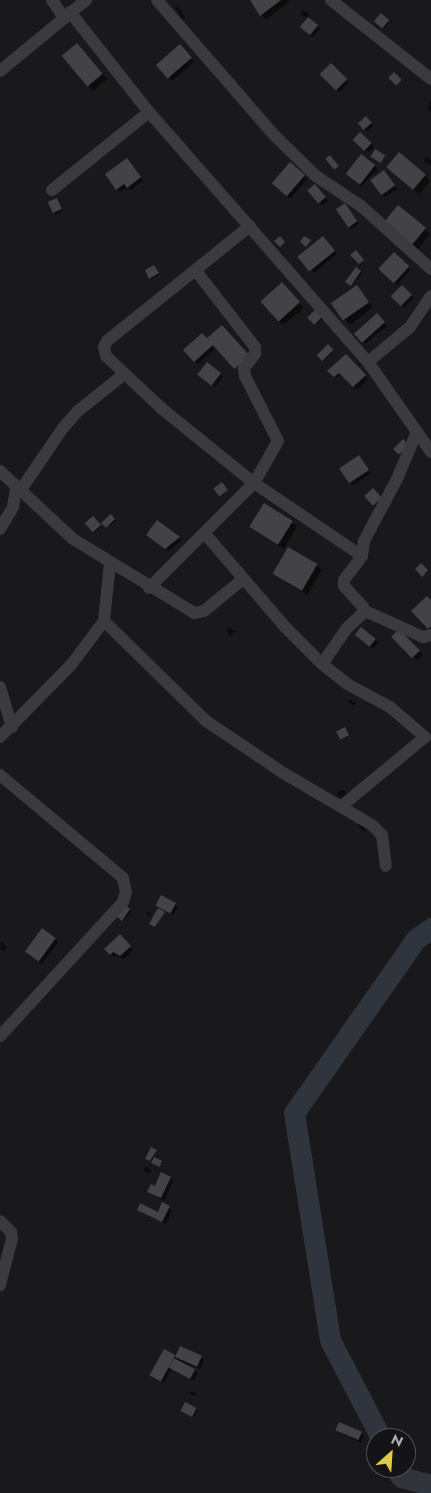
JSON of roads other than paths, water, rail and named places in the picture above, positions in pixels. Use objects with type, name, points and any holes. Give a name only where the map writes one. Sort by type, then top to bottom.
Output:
[{"type":"street","points":[[52,0],[368,362],[416,434],[431,452]]},
{"type":"street","points":[[0,70],[86,0]]},
{"type":"street","points":[[157,0],[274,135],[316,176],[372,216],[431,268]]},
{"type":"street","points":[[331,0],[431,79]]},
{"type":"street","points":[[52,190],[149,112]]},
{"type":"street","points":[[250,226],[196,271],[107,340],[104,347],[106,356],[123,375],[254,483],[362,556]]},
{"type":"street","points":[[149,588],[206,535],[254,483],[278,441],[245,376],[244,368],[255,354],[255,347],[196,271]]},
{"type":"street","points":[[368,362],[410,326],[431,296]]},
{"type":"street","points":[[0,529],[13,507],[18,489],[63,428],[78,411],[123,375]]},
{"type":"street","points":[[416,434],[397,480],[364,541],[362,556],[343,583],[365,611],[423,637],[431,635]]},
{"type":"street","points":[[0,471],[73,539],[149,588],[197,614],[243,579]]},
{"type":"street","points":[[206,535],[243,579],[322,664],[349,685],[390,707],[425,737],[342,806]]},
{"type":"street","points":[[0,737],[12,727],[71,665],[104,621],[110,563]]},
{"type":"street","points":[[322,664],[347,628],[365,611]]},
{"type":"street","points":[[104,621],[206,720],[285,774],[342,806],[382,835],[386,866]]},
{"type":"street","points":[[0,687],[12,727]]},
{"type":"street","points":[[0,775],[122,878],[126,892],[123,902],[0,1036]]},
{"type":"street","points":[[0,1221],[11,1232],[12,1239],[0,1285]]},
{"type":"waterway","points":[[376,1428],[330,1340],[294,1113],[416,939],[431,928]]},
{"type":"waterway","points":[[405,1478],[431,1485]]}]
